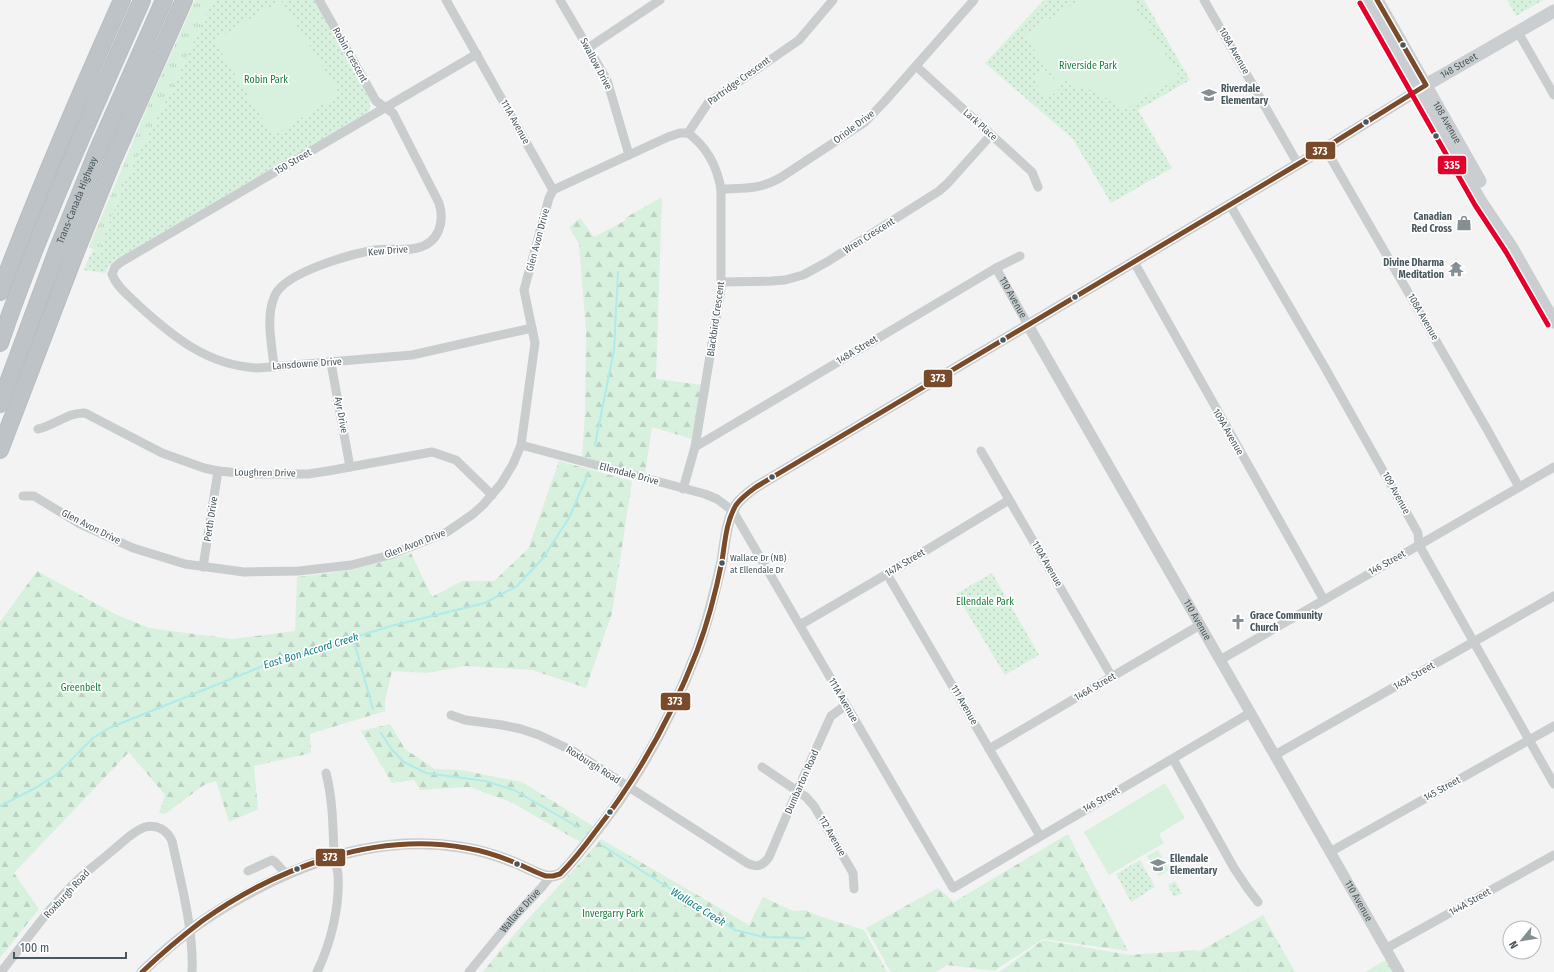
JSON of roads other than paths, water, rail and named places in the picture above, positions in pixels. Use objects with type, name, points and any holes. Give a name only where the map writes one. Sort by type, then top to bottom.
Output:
[{"type":"highway","points":[[0,292],[58,146],[122,0]]},
{"type":"highway","name":"Trans-Canada Highway","points":[[0,343],[77,145],[142,0]]},
{"type":"highway","name":"Trans-Canada Highway","points":[[0,404],[58,248],[90,168],[164,0]]},
{"type":"highway","points":[[0,450],[75,254],[113,160],[184,0]]},
{"type":"main road","name":"108 Avenue","points":[[1366,0],[1489,198],[1512,248],[1554,322]]},
{"type":"main road","name":"108 Avenue","points":[[1377,0],[1422,88]]},
{"type":"main road","name":"148 Street","points":[[1422,88],[1554,10]]},
{"type":"street","name":"Robin Crescent","points":[[319,0],[376,101],[385,108]]},
{"type":"street","name":"111A Avenue","points":[[446,0],[553,190]]},
{"type":"street","name":"Swallow Drive","points":[[560,0],[609,85],[629,155]]},
{"type":"street","points":[[588,48],[660,0]]},
{"type":"street","name":"Partridge Crescent","points":[[688,133],[701,110],[708,103],[799,40],[833,0]]},
{"type":"street","name":"Oriole Drive","points":[[721,189],[759,187],[780,178],[865,122],[974,0]]},
{"type":"street","name":"108A Avenue","points":[[1204,0],[1298,164]]},
{"type":"street","points":[[1518,32],[1554,95]]},
{"type":"street","name":"150 Street","points":[[112,274],[115,267],[121,262],[477,54]]},
{"type":"street","name":"Lark Place","points":[[916,66],[1032,172],[1038,187]]},
{"type":"street","name":"148 Street","points":[[733,511],[743,497],[756,487],[1230,205],[1422,88]]},
{"type":"street","name":"Kew Drive","points":[[274,367],[270,313],[275,294],[284,283],[306,270],[365,252],[417,248],[432,241],[440,229],[441,213],[439,203],[393,114],[385,108]]},
{"type":"street","points":[[553,190],[668,137],[680,133],[688,133]]},
{"type":"street","name":"Blackbird Crescent","points":[[683,489],[695,447],[722,282],[721,189],[716,168],[710,156],[704,147],[688,133]]},
{"type":"street","name":"Wren Crescent","points":[[722,282],[785,280],[814,270],[939,191],[991,135]]},
{"type":"street","name":"108A Avenue","points":[[1325,148],[1519,487]]},
{"type":"street","name":"Glen Avon Drive","points":[[23,496],[34,496],[80,524],[117,542],[168,559],[203,567],[244,572],[282,572],[333,568],[372,560],[410,548],[447,532],[473,514],[492,495],[501,484],[513,464],[521,445],[535,343],[524,290],[549,198],[553,190]]},
{"type":"street","name":"109 Avenue","points":[[1230,205],[1324,366],[1418,533],[1419,545],[1554,784]]},
{"type":"street","name":"148A Street","points":[[695,447],[996,268],[1020,256]]},
{"type":"street","name":"109A Avenue","points":[[1134,262],[1324,600]]},
{"type":"street","name":"110 Avenue","points":[[996,268],[1399,972]]},
{"type":"street","name":"Lansdowne Drive","points":[[112,274],[114,280],[120,287],[162,327],[192,348],[211,358],[234,366],[253,368],[274,367],[412,355],[532,328]]},
{"type":"street","name":"Ayr Drive","points":[[331,363],[350,467]]},
{"type":"street","name":"Loughren Drive","points":[[38,429],[50,426],[78,412],[85,413],[92,415],[162,453],[218,472],[251,474],[308,474],[432,452],[456,460],[492,495]]},
{"type":"street","name":"Ellendale Drive","points":[[521,445],[717,499],[733,511]]},
{"type":"street","name":"110A Avenue","points":[[981,451],[1112,677]]},
{"type":"street","name":"146 Street","points":[[1220,660],[1554,467]]},
{"type":"street","name":"Perth Drive","points":[[203,567],[218,472]]},
{"type":"street","name":"147A Street","points":[[800,625],[1009,500]]},
{"type":"street","name":"111A Avenue","points":[[733,511],[953,888]]},
{"type":"street","name":"Wallace Drive","points":[[469,972],[550,877],[556,876],[564,870],[611,813],[629,787],[666,723],[698,649],[715,591],[733,511]]},
{"type":"street","name":"111 Avenue","points":[[887,574],[1040,836]]},
{"type":"street","name":"145A Street","points":[[1275,756],[1554,596]]},
{"type":"street","name":"146A Street","points":[[989,749],[1200,626]]},
{"type":"street","name":"Dumbarton Road","points":[[764,864],[769,857],[831,716],[846,705]]},
{"type":"street","name":"146 Street","points":[[953,888],[1250,713]]},
{"type":"street","name":"Roxburgh Road","points":[[451,715],[465,720],[502,725],[539,735],[573,751],[747,863],[756,866],[764,864]]},
{"type":"street","name":"145 Street","points":[[1330,852],[1554,726]]},
{"type":"street","points":[[1173,759],[1234,868],[1258,902]]},
{"type":"street","name":"112 Avenue","points":[[762,767],[806,797],[816,809],[853,873],[854,889]]},
{"type":"street","points":[[317,972],[332,931],[338,892],[338,873],[334,856],[330,789],[326,773]]},
{"type":"street","name":"Roxburgh Road","points":[[1,972],[54,907],[81,877],[130,836],[142,829],[154,827],[166,832],[172,841],[190,930]]},
{"type":"street","points":[[142,972],[190,930],[238,899],[286,874],[334,856],[358,850],[390,845],[420,843],[442,844],[472,849],[495,855],[550,877]]},
{"type":"street","name":"144A Street","points":[[1385,948],[1554,855]]},
{"type":"street","points":[[248,871],[272,860],[286,874]]},
{"type":"street","points":[[190,930],[193,960],[192,972]]},
{"type":"waterway","name":"East Bon Accord Creek","points":[[595,445],[614,350],[618,272]]},
{"type":"waterway","name":"East Bon Accord Creek","points":[[0,806],[37,787],[56,775],[93,738],[109,728],[268,664],[391,626],[485,603],[517,586],[543,558],[569,518],[588,474]]},
{"type":"waterway","name":"Wallace Creek","points":[[353,638],[373,709]]},
{"type":"waterway","name":"Wallace Creek","points":[[381,733],[392,750],[404,762],[426,773],[485,781],[514,790],[578,827]]},
{"type":"waterway","name":"Wallace Creek","points":[[603,846],[735,930],[764,937],[804,938]]},
{"type":"place","name":"Riverdale Elementary","points":[[1209,95]]},
{"type":"place","name":"Canadian Red Cross","points":[[1464,223]]},
{"type":"place","name":"Divine Dharma Meditation","points":[[1456,269]]},
{"type":"place","name":"Wallace Dr (NB) at Ellendale Dr","points":[[722,563]]},
{"type":"place","name":"Grace Community Church","points":[[1238,622]]},
{"type":"place","name":"Ellendale Elementary","points":[[1158,865]]},
{"type":"park label","name":"Riverside Park","points":[[1088,66]]},
{"type":"park label","name":"Robin Park","points":[[266,80]]},
{"type":"park label","name":"Ellendale Park","points":[[985,602]]},
{"type":"park label","name":"Greenbelt","points":[[81,688]]},
{"type":"park label","name":"Invergarry Park","points":[[613,914]]}]
